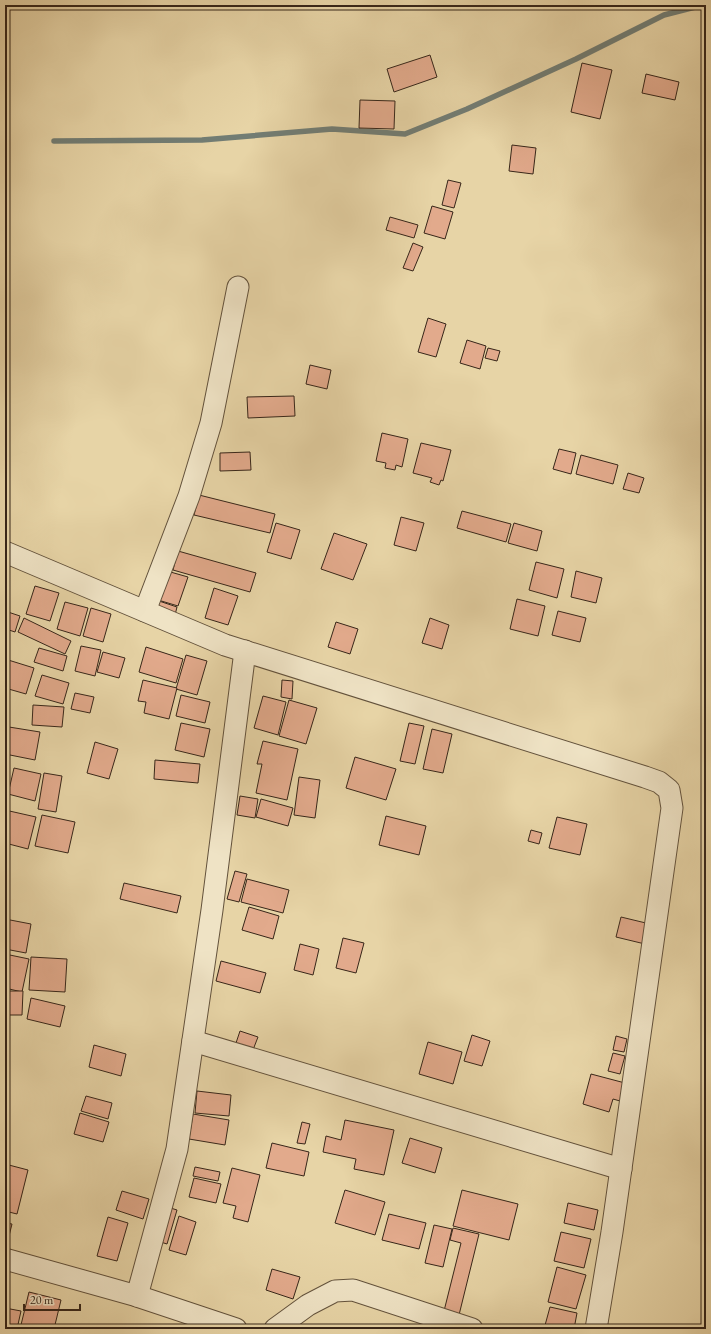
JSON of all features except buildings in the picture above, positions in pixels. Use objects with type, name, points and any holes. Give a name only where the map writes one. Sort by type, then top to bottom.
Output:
[{"type":"street","points":[[145,611],[189,496],[211,423],[238,287]]},
{"type":"street","points":[[5,552],[224,645],[645,777],[659,782],[669,790],[672,808],[621,1169],[596,1329]]},
{"type":"street","points":[[137,1296],[177,1149],[212,910],[245,652]]},
{"type":"street","points":[[193,1041],[621,1169]]},
{"type":"street","points":[[5,1259],[137,1296],[236,1329]]},
{"type":"street","points":[[275,1329],[308,1305],[335,1291],[353,1290],[472,1329]]},
{"type":"waterway","points":[[54,141],[202,140],[332,129],[405,134],[467,109],[576,59],[664,15],[703,5]]}]
